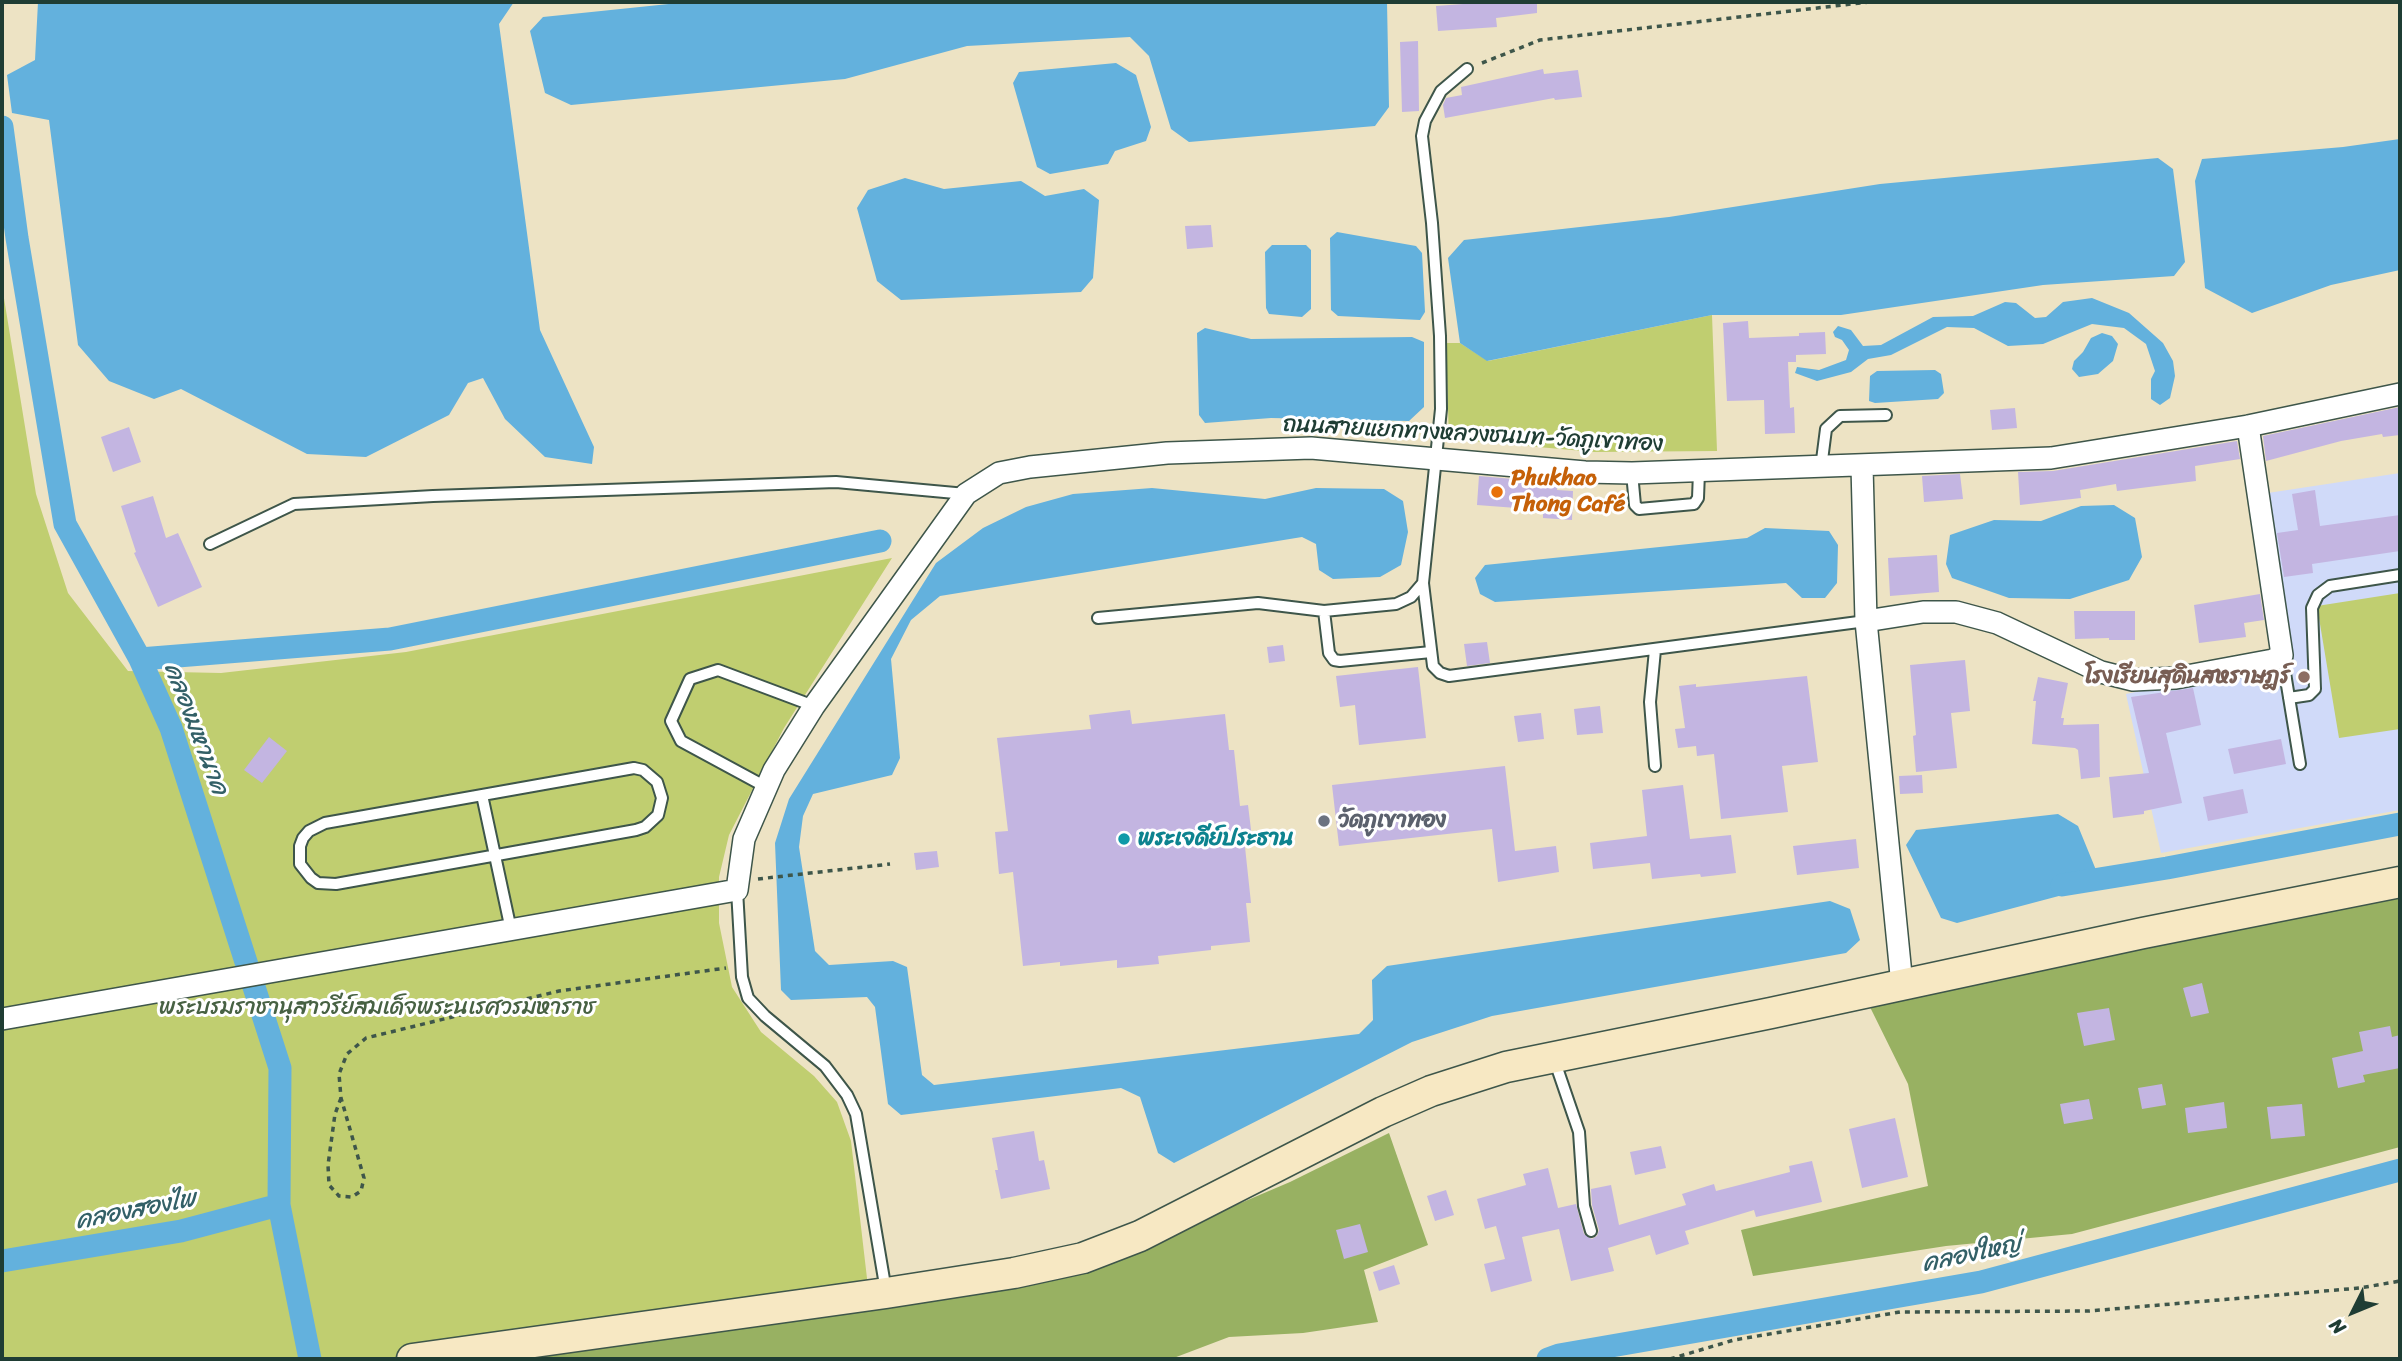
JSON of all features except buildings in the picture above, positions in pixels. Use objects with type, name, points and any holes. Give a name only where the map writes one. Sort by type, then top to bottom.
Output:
[{"type":"street","name":"ถนนสายแยกทางหลวงชนบท-วัดภูเขาทอง","points":[[737,890],[744,839],[774,770],[814,706],[966,494],[999,474],[1030,467],[1167,453],[1311,448],[1632,474],[2051,458],[2248,426],[2400,394]]},
{"type":"street","points":[[1866,621],[1923,612],[1956,612],[1997,623],[2101,672],[2133,680],[2176,678],[2273,660],[2282,655],[2248,426]]},
{"type":"street","points":[[1861,466],[1866,621],[1902,985]]},
{"type":"street","points":[[412,1359],[886,1293],[1083,1258],[1140,1236],[1383,1112],[1431,1091],[1506,1067],[2143,933],[2400,882]]},
{"type":"street","points":[[2,1019],[737,890]]},
{"type":"lane","points":[[1467,69],[1441,91],[1425,121],[1422,136],[1432,223],[1440,336],[1441,409],[1423,583],[1433,667],[1449,676],[1866,621]]},
{"type":"lane","points":[[1821,468],[1826,429],[1840,416],[1886,415]]},
{"type":"lane","points":[[1632,474],[1635,505],[1639,509],[1694,504],[1698,498],[1699,472]]},
{"type":"lane","points":[[210,544],[293,504],[433,496],[836,482],[966,494]]},
{"type":"lane","points":[[2289,698],[2309,695],[2315,689],[2312,608],[2318,595],[2330,586],[2400,575]]},
{"type":"lane","points":[[1098,618],[1258,603],[1324,611],[1396,604],[1411,597],[1423,583]]},
{"type":"lane","points":[[1324,611],[1329,653],[1334,660],[1340,662],[1432,652]]},
{"type":"lane","points":[[1655,650],[1650,702],[1655,766]]},
{"type":"lane","points":[[2282,655],[2300,764]]},
{"type":"lane","points":[[766,788],[681,741],[671,721],[690,679],[718,670],[814,706]]},
{"type":"lane","points":[[635,768],[651,775],[661,789],[662,807],[646,827],[495,855],[327,885],[311,878],[300,864],[300,846],[309,831],[316,826],[635,768]]},
{"type":"lane","points":[[482,795],[511,930]]},
{"type":"lane","points":[[737,890],[742,977],[748,998],[765,1016],[825,1066],[847,1095],[856,1114],[886,1293]]},
{"type":"lane","points":[[1553,1057],[1579,1132],[1584,1206],[1591,1231]]},
{"type":"path","points":[[1467,69],[1540,40],[1869,2]]},
{"type":"path","points":[[764,878],[890,864]]},
{"type":"path","points":[[341,1098],[335,1114],[328,1165],[329,1185],[339,1196],[352,1198],[360,1191],[364,1178],[341,1098],[339,1074],[347,1054],[366,1038],[559,991],[742,965]]},
{"type":"path","points":[[1670,1359],[1734,1340],[1900,1312],[2089,1311],[2360,1288],[2400,1281]]},
{"type":"shaded area","name":"โรงเรียนสุดินสหราษฎร์","points":[[2400,473],[2400,810],[2161,853],[2126,694],[2289,660],[2261,494]]},
{"type":"green space","name":"พระบรมราชานุสาวรีย์สมเด็จพระนเรศวรมหาราช","points":[[2,286],[36,494],[68,593],[128,671],[221,673],[406,652],[892,558],[784,728],[729,835],[719,877],[719,923],[732,987],[761,1032],[814,1076],[837,1102],[851,1141],[870,1304],[1171,1359],[2,1359]]},
{"type":"green space","points":[[1712,315],[1717,451],[1594,452],[1449,439],[1446,343],[1460,343],[1488,361]]},
{"type":"green space","points":[[2400,593],[2400,729],[2339,738],[2317,606]]},
{"type":"green space","points":[[2400,897],[2400,1147],[2072,1234],[1946,1246],[1753,1276],[1741,1230],[1928,1186],[1908,1084],[1869,1005]]},
{"type":"green space","points":[[1389,1133],[1428,1245],[1364,1270],[1378,1322],[1303,1333],[1229,1337],[1171,1359],[526,1359],[869,1304],[1175,1231],[1290,1182]]},
{"type":"water","points":[[38,2],[514,2],[499,24],[540,330],[594,447],[592,464],[545,457],[505,419],[483,378],[468,383],[449,415],[366,457],[307,454],[181,389],[154,399],[109,381],[78,345],[49,120],[12,113],[7,75],[35,60]]},
{"type":"water","points":[[688,2],[1387,2],[1389,107],[1375,126],[1189,142],[1171,129],[1149,56],[1130,37],[967,46],[845,79],[571,105],[545,93],[530,31],[543,17]]},
{"type":"water","points":[[1116,63],[1136,75],[1151,127],[1146,141],[1115,151],[1108,164],[1050,174],[1037,167],[1013,83],[1019,72]]},
{"type":"water","points":[[2400,139],[2400,270],[2331,285],[2252,313],[2205,288],[2195,181],[2202,159],[2343,147]]},
{"type":"water","points":[[2158,158],[2173,169],[2185,262],[2174,276],[2043,285],[1841,315],[1712,315],[1487,361],[1460,343],[1448,258],[1464,240],[1669,217],[1880,184]]},
{"type":"water","points":[[905,178],[944,189],[1021,181],[1045,196],[1084,189],[1099,200],[1093,278],[1081,292],[901,300],[877,281],[857,208],[868,190]]},
{"type":"water","points":[[1337,232],[1416,246],[1422,253],[1425,312],[1420,320],[1338,316],[1331,310],[1330,238]]},
{"type":"water","points":[[1272,245],[1306,245],[1311,250],[1311,309],[1302,317],[1269,314],[1266,308],[1265,252]]},
{"type":"water","points":[[2092,298],[2129,313],[2163,343],[2173,361],[2175,376],[2170,398],[2160,405],[2151,399],[2151,379],[2155,371],[2146,344],[2124,328],[2092,324],[2043,344],[2008,346],[1974,328],[1947,327],[1891,355],[1868,359],[1851,372],[1817,381],[1795,373],[1797,367],[1819,370],[1846,360],[1849,350],[1833,332],[1838,326],[1851,330],[1863,346],[1881,345],[1933,317],[1973,316],[2005,302],[2016,303],[2035,318],[2046,317],[2063,302]]},
{"type":"water","points":[[1205,328],[1251,339],[1412,337],[1424,342],[1424,407],[1409,421],[1271,418],[1205,423],[1199,415],[1197,333]]},
{"type":"water","points":[[2102,333],[2112,336],[2118,344],[2113,361],[2098,374],[2079,377],[2072,369],[2074,361],[2091,338]]},
{"type":"water","points":[[1935,370],[1941,374],[1944,393],[1938,399],[1875,403],[1869,401],[1870,376],[1877,371]]},
{"type":"water","points":[[1152,488],[1265,499],[1316,488],[1384,489],[1403,501],[1408,532],[1401,565],[1380,577],[1333,579],[1319,570],[1316,544],[1302,537],[940,596],[911,620],[891,659],[900,758],[892,775],[813,794],[803,816],[799,847],[815,951],[829,965],[893,961],[907,967],[922,1075],[934,1085],[1359,1034],[1373,1020],[1372,980],[1387,966],[1830,901],[1850,909],[1860,940],[1846,953],[1492,1016],[1412,1042],[1174,1163],[1158,1153],[1140,1097],[1121,1088],[901,1115],[888,1104],[875,1007],[867,997],[791,1000],[781,990],[775,843],[789,799],[936,563],[983,528],[1026,507],[1073,494]]},
{"type":"water","points":[[2114,505],[2135,518],[2142,557],[2129,580],[2070,599],[2009,598],[1952,578],[1946,564],[1950,535],[1994,520],[2041,521],[2081,506]]},
{"type":"water","points":[[1765,528],[1829,531],[1838,545],[1837,583],[1825,598],[1802,598],[1786,583],[1495,602],[1480,594],[1475,578],[1485,565],[1747,538]]},
{"type":"water","points":[[2058,814],[2078,826],[2096,870],[2089,888],[1957,923],[1941,918],[1906,845],[1916,830]]},
{"type":"waterway","name":"คลองมหานาค","points":[[2,127],[17,238],[65,524],[140,659],[171,728],[280,1068],[279,1205],[310,1359]]},
{"type":"waterway","points":[[140,659],[390,639],[880,541]]},
{"type":"waterway","points":[[2062,885],[2400,824]]},
{"type":"waterway","name":"คลองใหญ่","points":[[1548,1359],[1981,1282],[2400,1170]]},
{"type":"waterway","name":"คลองสองไพ","points":[[2,1261],[181,1231],[279,1205]]},
{"type":"place","name":"Phukhao Thong Café","points":[[1497,492]]},
{"type":"place","name":"โรงเรียนสุดินสหราษฎร์","points":[[2304,677]]},
{"type":"place","name":"วัดภูเขาทอง","points":[[1324,821]]},
{"type":"place","name":"พระเจดีย์ประธาน","points":[[1124,839]]}]
